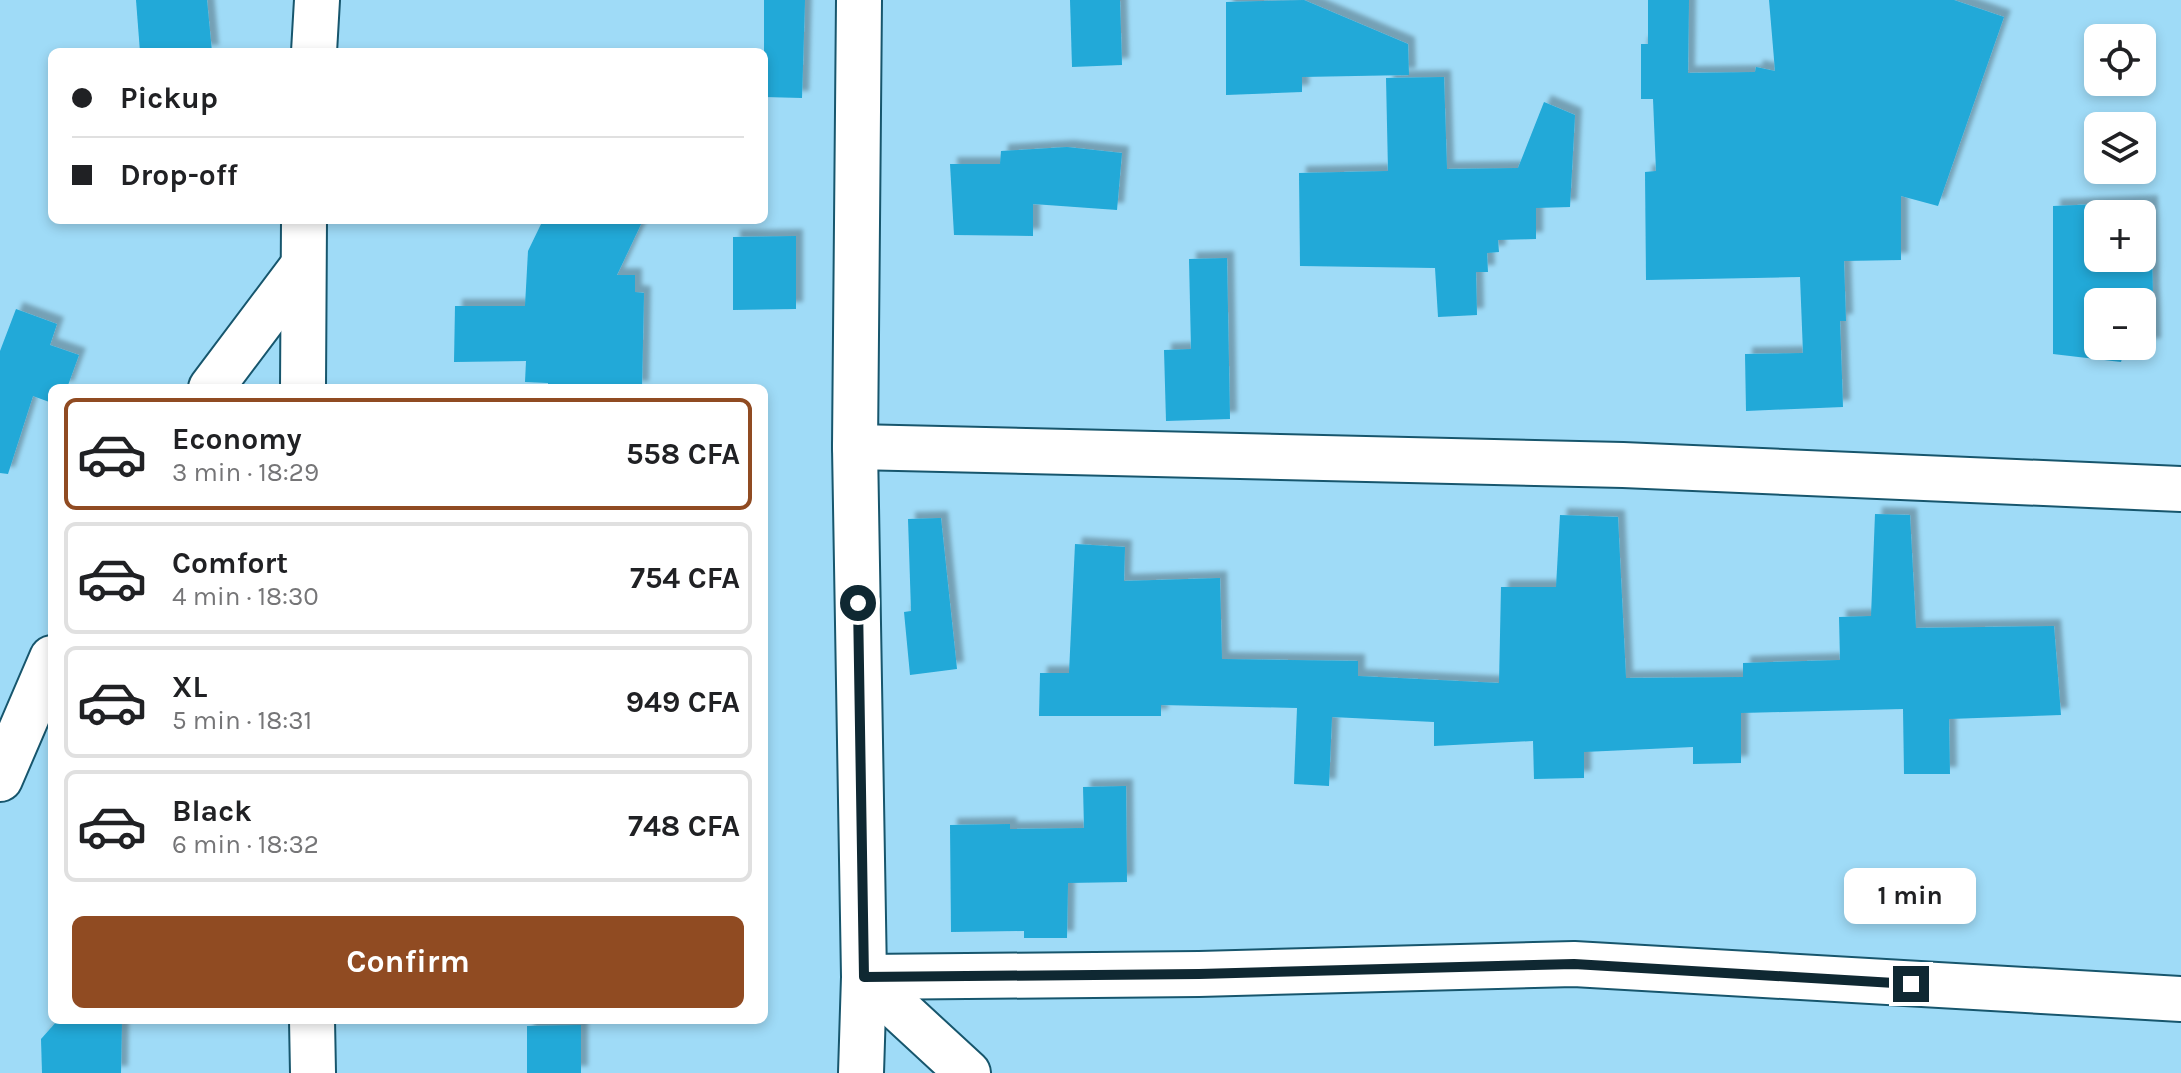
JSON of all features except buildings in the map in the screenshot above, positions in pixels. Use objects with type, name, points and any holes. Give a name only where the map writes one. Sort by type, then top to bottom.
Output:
[{"type":"street","points":[[314,48],[317,0]]},
{"type":"street","points":[[859,0],[855,447],[864,977],[861,1073]]},
{"type":"street","points":[[303,384],[304,224]]},
{"type":"street","points":[[214,384],[302,267]]},
{"type":"street","points":[[855,447],[1623,465],[2181,489]]},
{"type":"street","points":[[0,779],[48,667]]},
{"type":"street","points":[[864,977],[1199,974],[1574,964],[2181,999]]},
{"type":"street","points":[[864,977],[968,1073]]},
{"type":"street","points":[[312,1024],[313,1073]]},
{"type":"route","points":[[858,603],[864,977],[1199,974],[1574,964],[1911,984]]}]
